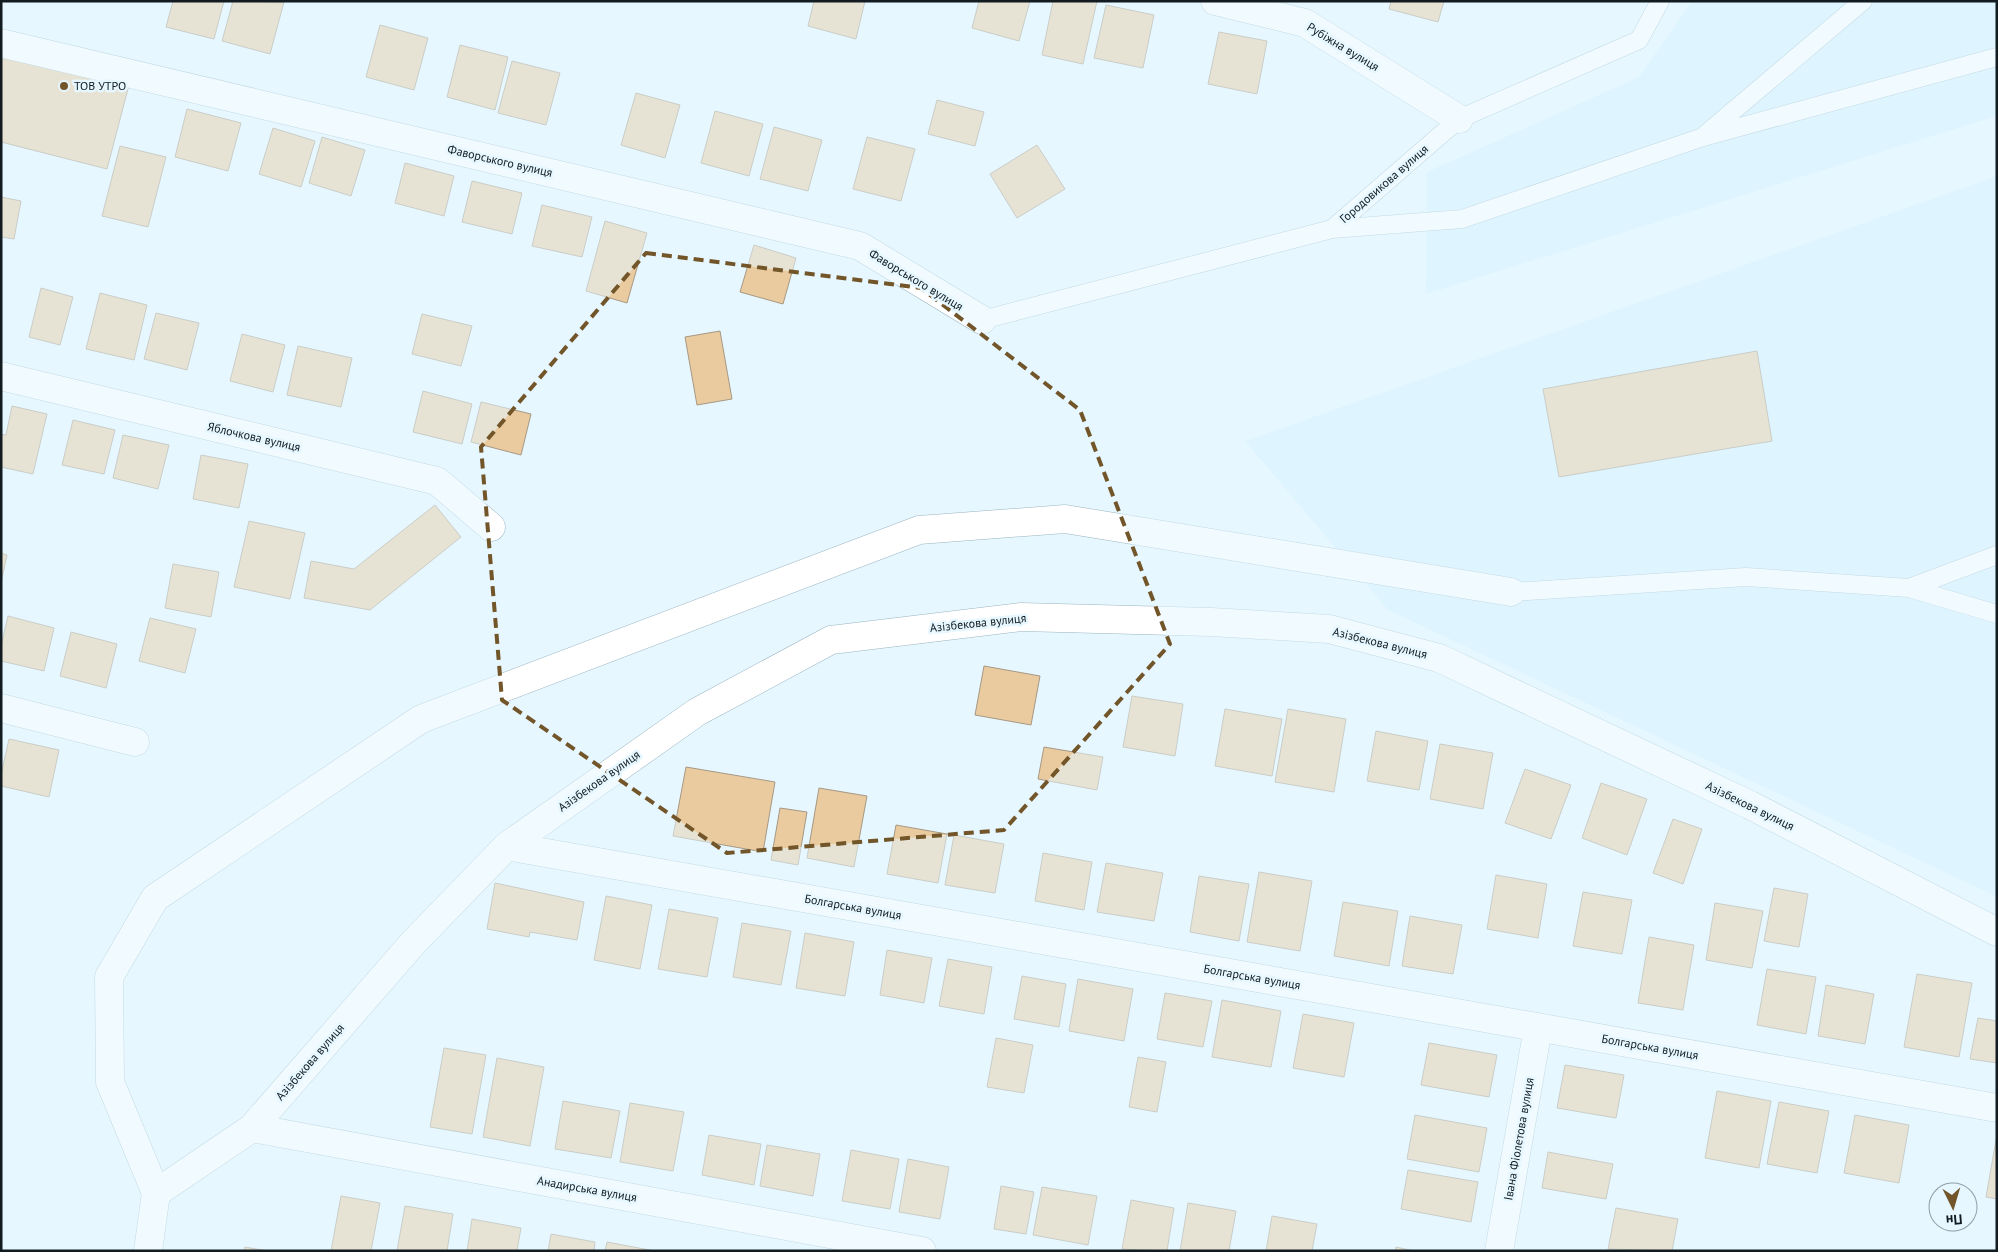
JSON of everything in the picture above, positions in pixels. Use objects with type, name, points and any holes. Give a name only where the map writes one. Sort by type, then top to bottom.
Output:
[{"type":"street","name":"Рубіжна вулиця","points":[[1215,1],[1305,24],[1459,119]]},
{"type":"street","name":"Фаворського вулиця","points":[[1,43],[860,246],[982,320]]},
{"type":"street","name":"Яблочкова вулиця","points":[[1,376],[437,481],[492,527]]},
{"type":"street","points":[[148,1251],[156,1193],[110,1082],[109,977],[155,898],[421,719],[920,530],[1065,519],[1510,592]]},
{"type":"street","name":"Азізбекова вулиця","points":[[156,1193],[252,1128],[413,944],[506,846],[697,712],[831,640],[1021,617],[1211,622],[1329,629],[1439,658],[1750,805],[1997,932]]},
{"type":"street","points":[[1,708],[136,742]]},
{"type":"street","name":"Болгарська вулиця","points":[[506,846],[1997,1108]]},
{"type":"street","name":"Івана Фіолетова вулиця","points":[[1499,1251],[1538,1028]]},
{"type":"street","name":"Анадирська вулиця","points":[[252,1128],[922,1251]]},
{"type":"lane","name":"Городовикова вулиця","points":[[982,320],[1332,229],[1459,119],[1639,40],[1660,1]]},
{"type":"lane","points":[[1703,137],[1864,1]]},
{"type":"lane","points":[[1332,229],[1462,219],[1703,137],[1997,57]]},
{"type":"lane","points":[[1908,588],[1997,555]]},
{"type":"lane","points":[[1510,592],[1746,577],[1908,588],[1997,614]]},
{"type":"highlighted area","points":[[646,253],[921,288],[1080,410],[1170,644],[1004,830],[727,853],[502,700],[481,447]]},
{"type":"shaded area","points":[[1692,1],[1997,1],[1997,116],[1426,294],[1427,172],[1639,77]]},
{"type":"shaded area","points":[[1997,176],[1997,897],[1388,610],[1245,441]]},
{"type":"building","points":[[173,1],[224,1],[214,39],[166,27]]},
{"type":"building","points":[[233,1],[284,2],[270,54],[222,41]]},
{"type":"building","points":[[814,1],[865,1],[856,39],[808,26]]},
{"type":"building","points":[[979,1],[1030,1],[1019,41],[972,28]]},
{"type":"building","points":[[1053,1],[1097,1],[1083,64],[1042,55]]},
{"type":"building","points":[[1391,1],[1444,1],[1438,22],[1389,9]]},
{"type":"building","points":[[1106,5],[1154,15],[1143,68],[1094,58]]},
{"type":"building","points":[[380,25],[428,38],[414,90],[366,77]]},
{"type":"building","points":[[1219,32],[1267,41],[1257,94],[1208,84]]},
{"type":"building","points":[[460,45],[508,57],[495,110],[447,97]]},
{"type":"building","points":[[1,52],[129,85],[107,169],[1,142]]},
{"type":"building","points":[[512,61],[560,73],[546,125],[498,113]]},
{"type":"building","points":[[636,93],[680,105],[665,158],[621,145]]},
{"type":"building","points":[[937,100],[984,112],[975,146],[928,134]]},
{"type":"building","points":[[187,109],[241,123],[228,171],[175,157]]},
{"type":"building","points":[[715,111],[763,124],[749,176],[701,163]]},
{"type":"building","points":[[774,127],[822,140],[808,191],[760,179]]},
{"type":"building","points":[[273,128],[315,141],[301,187],[259,174]]},
{"type":"building","points":[[322,137],[365,150],[351,196],[309,183]]},
{"type":"building","points":[[867,137],[915,149],[901,201],[853,189]]},
{"type":"building","points":[[1037,145],[1065,189],[1017,218],[990,174]]},
{"type":"building","points":[[120,146],[166,157],[148,227],[102,216]]},
{"type":"building","points":[[405,163],[454,176],[444,216],[395,203]]},
{"type":"building","points":[[472,181],[522,193],[512,234],[462,222]]},
{"type":"building","points":[[1,197],[21,201],[14,239],[1,237]]},
{"type":"building","points":[[542,205],[592,217],[582,257],[532,246]]},
{"type":"building","points":[[605,221],[647,233],[627,303],[586,291]]},
{"type":"building","points":[[754,245],[796,258],[783,304],[740,292]]},
{"type":"building","points":[[41,288],[73,297],[60,345],[29,337]]},
{"type":"building","points":[[100,293],[147,305],[134,360],[86,349]]},
{"type":"building","points":[[156,313],[199,323],[187,370],[144,359]]},
{"type":"building","points":[[422,314],[472,326],[461,366],[412,354]]},
{"type":"building","points":[[720,331],[732,399],[697,405],[685,337]]},
{"type":"building","points":[[242,334],[285,345],[273,392],[230,381]]},
{"type":"building","points":[[298,346],[352,358],[341,407],[287,395]]},
{"type":"building","points":[[1757,351],[1772,441],[1559,477],[1543,389]]},
{"type":"building","points":[[423,391],[472,404],[462,444],[413,432]]},
{"type":"building","points":[[481,402],[531,414],[521,455],[471,442]]},
{"type":"building","points":[[12,406],[47,414],[33,474],[1,467],[1,434],[6,435]]},
{"type":"building","points":[[73,420],[115,430],[104,474],[62,465]]},
{"type":"building","points":[[123,435],[169,445],[158,489],[113,478]]},
{"type":"building","points":[[201,455],[248,464],[239,508],[193,499]]},
{"type":"building","points":[[435,505],[461,537],[370,610],[304,598],[311,561],[354,569]]},
{"type":"building","points":[[249,521],[305,533],[290,599],[234,587]]},
{"type":"building","points":[[1,553],[7,555],[1,583]]},
{"type":"building","points":[[173,564],[219,572],[211,617],[165,608]]},
{"type":"building","points":[[8,616],[54,628],[44,671],[1,661],[1,646]]},
{"type":"building","points":[[150,618],[196,629],[185,673],[139,661]]},
{"type":"building","points":[[71,632],[117,644],[106,688],[60,676]]},
{"type":"building","points":[[984,666],[1040,676],[1031,725],[975,715]]},
{"type":"building","points":[[1132,696],[1183,704],[1175,756],[1123,747]]},
{"type":"building","points":[[1225,709],[1282,719],[1272,776],[1215,766]]},
{"type":"building","points":[[1288,709],[1346,719],[1334,792],[1275,782]]},
{"type":"building","points":[[1376,731],[1428,741],[1419,790],[1367,781]]},
{"type":"building","points":[[9,739],[59,750],[49,797],[1,786],[1,775]]},
{"type":"building","points":[[1440,744],[1493,753],[1483,809],[1430,799]]},
{"type":"building","points":[[1044,747],[1103,757],[1097,790],[1038,779]]},
{"type":"building","points":[[686,767],[775,782],[763,852],[673,836]]},
{"type":"building","points":[[1525,769],[1571,785],[1551,839],[1505,823]]},
{"type":"building","points":[[1601,783],[1647,799],[1627,855],[1582,838]]},
{"type":"building","points":[[819,788],[867,796],[854,867],[807,858]]},
{"type":"building","points":[[780,808],[807,812],[798,865],[771,860]]},
{"type":"building","points":[[1673,819],[1702,829],[1683,884],[1653,873]]},
{"type":"building","points":[[896,825],[947,834],[938,883],[887,874]]},
{"type":"building","points":[[954,835],[1004,844],[995,893],[945,885]]},
{"type":"building","points":[[1043,853],[1092,862],[1084,910],[1035,901]]},
{"type":"building","points":[[1106,863],[1163,873],[1154,921],[1097,912]]},
{"type":"building","points":[[1259,872],[1312,881],[1300,951],[1247,942]]},
{"type":"building","points":[[1496,875],[1547,884],[1538,938],[1487,929]]},
{"type":"building","points":[[1199,876],[1249,884],[1239,941],[1190,932]]},
{"type":"building","points":[[495,883],[584,902],[577,940],[530,932],[529,937],[487,929]]},
{"type":"building","points":[[1774,888],[1808,894],[1799,947],[1764,941]]},
{"type":"building","points":[[1583,892],[1632,900],[1622,954],[1573,946]]},
{"type":"building","points":[[606,896],[652,905],[640,969],[594,960]]},
{"type":"building","points":[[1343,902],[1398,911],[1389,966],[1334,956]]},
{"type":"building","points":[[1715,903],[1763,911],[1752,968],[1706,960]]},
{"type":"building","points":[[669,909],[718,918],[707,977],[658,969]]},
{"type":"building","points":[[1410,916],[1462,925],[1453,974],[1402,966]]},
{"type":"building","points":[[742,923],[791,931],[781,985],[733,977]]},
{"type":"building","points":[[805,933],[854,942],[845,996],[796,988]]},
{"type":"building","points":[[1649,937],[1694,945],[1683,1010],[1638,1003]]},
{"type":"building","points":[[887,950],[932,958],[924,1003],[880,995]]},
{"type":"building","points":[[948,959],[992,967],[984,1014],[939,1006]]},
{"type":"building","points":[[1767,969],[1816,977],[1806,1034],[1757,1025]]},
{"type":"building","points":[[1917,974],[1972,983],[1959,1057],[1904,1047]]},
{"type":"building","points":[[1022,976],[1066,984],[1059,1027],[1014,1019]]},
{"type":"building","points":[[1078,979],[1133,989],[1124,1041],[1069,1031]]},
{"type":"building","points":[[1826,985],[1874,994],[1865,1044],[1818,1036]]},
{"type":"building","points":[[1165,993],[1212,1001],[1203,1047],[1157,1039]]},
{"type":"building","points":[[1222,1000],[1281,1011],[1271,1067],[1212,1057]]},
{"type":"building","points":[[1303,1014],[1354,1023],[1344,1077],[1293,1068]]},
{"type":"building","points":[[1978,1018],[1997,1021],[1997,1063],[1970,1059]]},
{"type":"building","points":[[996,1038],[1033,1045],[1024,1093],[987,1087]]},
{"type":"building","points":[[1429,1043],[1497,1055],[1489,1097],[1421,1085]]},
{"type":"building","points":[[444,1048],[486,1055],[472,1134],[430,1127]]},
{"type":"building","points":[[1138,1057],[1166,1062],[1157,1112],[1129,1107]]},
{"type":"building","points":[[497,1058],[544,1067],[530,1146],[483,1137]]},
{"type":"building","points":[[1565,1065],[1624,1075],[1616,1118],[1557,1108]]},
{"type":"building","points":[[1717,1091],[1771,1101],[1759,1168],[1705,1158]]},
{"type":"building","points":[[563,1101],[620,1111],[611,1158],[555,1149]]},
{"type":"building","points":[[1779,1102],[1829,1111],[1817,1173],[1767,1164]]},
{"type":"building","points":[[630,1103],[684,1112],[673,1171],[620,1162]]},
{"type":"building","points":[[1415,1115],[1487,1128],[1479,1172],[1407,1159]]},
{"type":"building","points":[[1855,1115],[1909,1125],[1899,1183],[1844,1173]]},
{"type":"building","points":[[709,1135],[761,1144],[754,1185],[702,1175]]},
{"type":"building","points":[[1997,1140],[1997,1199],[1986,1197]]},
{"type":"building","points":[[767,1145],[820,1154],[813,1196],[760,1186]]},
{"type":"building","points":[[851,1150],[899,1159],[890,1209],[842,1201]]},
{"type":"building","points":[[1548,1152],[1613,1164],[1606,1199],[1542,1188]]},
{"type":"building","points":[[908,1159],[949,1167],[940,1219],[899,1212]]},
{"type":"building","points":[[1408,1170],[1478,1182],[1471,1222],[1401,1209]]},
{"type":"building","points":[[1001,1186],[1034,1192],[1026,1234],[994,1229]]},
{"type":"building","points":[[1042,1187],[1097,1196],[1088,1245],[1033,1235]]},
{"type":"building","points":[[341,1196],[380,1203],[371,1251],[331,1251]]},
{"type":"building","points":[[1131,1200],[1174,1208],[1167,1251],[1122,1249]]},
{"type":"building","points":[[1188,1203],[1236,1211],[1229,1251],[1180,1251]]},
{"type":"building","points":[[405,1206],[453,1214],[447,1251],[397,1251]]},
{"type":"building","points":[[1616,1208],[1678,1219],[1672,1251],[1608,1249]]},
{"type":"building","points":[[1272,1216],[1317,1224],[1312,1251],[1266,1251]]},
{"type":"building","points":[[472,1219],[521,1228],[517,1251],[467,1251]]},
{"type":"building","points":[[551,1234],[595,1242],[594,1251],[548,1251]]},
{"type":"building","points":[[607,1242],[655,1251],[605,1251]]},
{"type":"building","points":[[245,1247],[267,1251],[244,1251]]},
{"type":"building","points":[[1396,1247],[1414,1251],[1395,1251]]},
{"type":"place","name":"ТОВ УТРО","points":[[64,86]]}]
